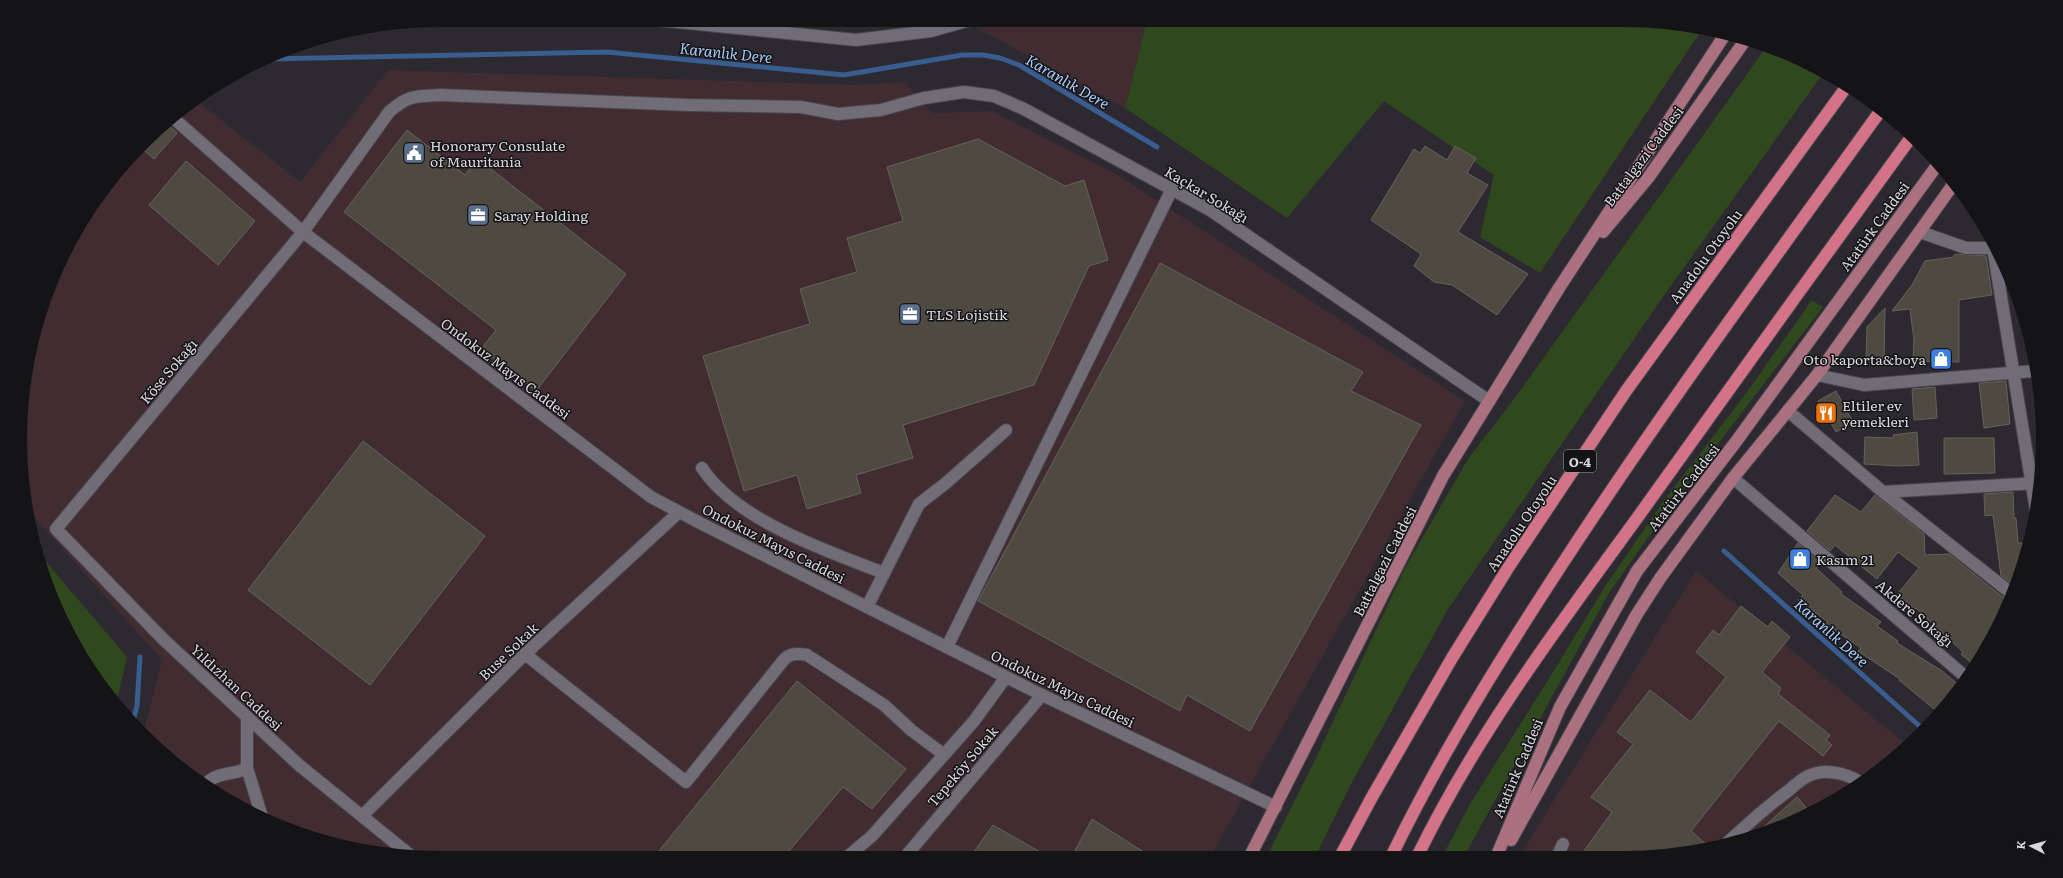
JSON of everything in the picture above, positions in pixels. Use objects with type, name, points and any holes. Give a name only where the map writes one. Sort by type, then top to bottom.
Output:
[{"type":"highway","name":"Anadolu Otoyolu","points":[[1343,851],[1372,797],[1452,658],[1508,568],[1626,391],[1844,90]]},
{"type":"highway","points":[[1394,851],[1482,688],[1589,522],[1640,446],[1878,114]]},
{"type":"highway","points":[[1420,851],[1439,812],[1502,709],[1616,547],[1908,141]]},
{"type":"main road","name":"Battalgazi Caddesi","points":[[1253,851],[1443,476],[1559,288],[1723,39]]},
{"type":"main road","name":"Battalgazi Caddesi","points":[[1559,288],[1648,178],[1742,45]]},
{"type":"main road","name":"Atatürk Caddesi","points":[[1499,851],[1560,707],[1637,571],[1735,444],[1935,168]]},
{"type":"main road","name":"Atatürk Caddesi","points":[[1505,851],[1637,614],[1688,538],[1733,478],[1817,375],[1950,187]]},
{"type":"street","points":[[727,27],[856,40],[931,31],[945,27]]},
{"type":"street","name":"Kaçkar Sokağı","points":[[303,232],[389,112],[403,100],[420,95],[441,94],[688,105],[801,107],[838,114],[882,110],[946,93],[964,92],[994,96],[1024,109],[1210,210],[1489,401]]},
{"type":"street","name":"Ondokuz Mayıs Caddesi","points":[[177,121],[303,232],[639,488],[679,512],[1006,677],[1276,807]]},
{"type":"street","points":[[947,647],[1172,189]]},
{"type":"street","name":"Köse Sokağı","points":[[56,529],[303,232]]},
{"type":"street","points":[[1920,232],[1966,248],[1988,246]]},
{"type":"street","points":[[1997,263],[2014,373],[2034,474]]},
{"type":"street","points":[[1817,375],[1864,385],[2030,372]]},
{"type":"street","points":[[1788,411],[1883,492],[2007,590]]},
{"type":"street","points":[[867,607],[919,504],[1006,430]]},
{"type":"street","points":[[702,468],[721,491],[741,506],[772,525],[811,545],[884,573]]},
{"type":"street","name":"Akdere Sokağı","points":[[1733,478],[1963,674]]},
{"type":"street","points":[[1883,492],[2033,483]]},
{"type":"street","name":"Buse Sokak","points":[[362,816],[525,654],[679,512]]},
{"type":"street","name":"Yıldızhan Caddesi","points":[[56,529],[164,640],[247,717],[299,765],[403,849]]},
{"type":"street","points":[[525,654],[686,782],[787,656],[793,654],[807,655],[884,706],[911,730],[943,754]]},
{"type":"street","points":[[854,851],[872,836],[943,754],[974,721],[1006,677]]},
{"type":"street","name":"Tepeköy Sokak","points":[[910,851],[1042,695]]},
{"type":"street","points":[[247,717],[247,768],[260,811]]},
{"type":"street","points":[[209,781],[247,768]]},
{"type":"street","points":[[1735,836],[1807,776],[1822,772],[1840,773],[1856,780]]},
{"type":"shaded area","points":[[977,27],[1145,27],[1125,108]]},
{"type":"shaded area","points":[[388,70],[857,85],[904,82],[933,113],[992,111],[1118,175],[1465,401],[1214,851],[439,851],[412,850],[359,843],[332,837],[281,820],[233,796],[188,766],[167,749],[145,727],[162,660],[35,517],[28,466],[28,412],[31,385],[41,332],[49,307],[58,281],[82,233],[96,210],[129,167],[167,129],[200,103],[300,182]]},
{"type":"shaded area","points":[[1696,571],[1903,742],[1875,766],[1830,796],[1782,820],[1731,837],[1704,843],[1651,850],[1522,851]]},
{"type":"green space","points":[[1145,27],[1624,27],[1651,28],[1699,34],[1540,273],[1480,237],[1494,175],[1384,101],[1287,218],[1125,108]]},
{"type":"green space","points":[[1763,51],[1782,58],[1821,77],[1665,294],[1448,609],[1350,786],[1318,851],[1270,851],[1315,760],[1405,568],[1468,459],[1517,395]]},
{"type":"green space","points":[[1812,300],[1823,307],[1669,508],[1609,593],[1467,851],[1445,851],[1470,804],[1604,588],[1663,502],[1747,392]]},
{"type":"green space","points":[[46,562],[127,657],[118,697],[96,668],[69,621],[58,597]]},
{"type":"building","points":[[170,127],[177,133],[154,159],[145,151]]},
{"type":"building","points":[[407,130],[465,175],[478,159],[626,274],[536,391],[481,349],[496,330],[344,212]]},
{"type":"building","points":[[978,139],[1065,186],[1084,180],[1108,260],[1089,266],[1034,385],[903,425],[913,458],[856,475],[861,493],[807,509],[797,475],[744,491],[703,356],[810,324],[800,289],[857,272],[847,238],[903,221],[887,167]]},
{"type":"building","points":[[1425,146],[1447,160],[1455,146],[1476,158],[1467,173],[1488,185],[1458,232],[1528,274],[1497,315],[1452,285],[1434,282],[1414,266],[1421,254],[1371,220],[1414,149],[1420,153]]},
{"type":"building","points":[[186,161],[255,221],[218,265],[149,205]]},
{"type":"building","points":[[1954,255],[1986,256],[1992,295],[1959,300],[1959,362],[1913,361],[1914,340],[1910,309],[1892,311],[1912,285],[1925,261],[1954,257]]},
{"type":"building","points":[[1160,263],[1363,372],[1351,391],[1421,425],[1250,731],[1187,695],[1180,711],[978,601]]},
{"type":"building","points":[[1885,308],[1884,360],[1866,359],[1867,327]]},
{"type":"building","points":[[2006,381],[2010,424],[1984,428],[1979,383]]},
{"type":"building","points":[[1935,387],[1937,418],[1914,420],[1912,389]]},
{"type":"building","points":[[1836,391],[1853,422],[1836,432],[1818,401]]},
{"type":"building","points":[[1917,432],[1919,465],[1899,466],[1864,464],[1865,437],[1894,438],[1893,435]]},
{"type":"building","points":[[1944,438],[1994,438],[1995,473],[1944,474]]},
{"type":"building","points":[[363,441],[485,536],[370,685],[248,590]]},
{"type":"building","points":[[2013,492],[2014,518],[2016,518],[2018,543],[2022,543],[2022,545],[2010,582],[2001,576],[1993,515],[1985,516],[1984,494]]},
{"type":"building","points":[[1835,495],[1861,512],[1875,495],[1924,534],[1925,555],[1949,554],[2005,598],[1994,621],[1971,662],[1961,654],[1963,652],[1916,608],[1913,612],[1895,597],[1919,568],[1898,552],[1877,579],[1835,545],[1830,551],[1807,531]]},
{"type":"building","points":[[1798,543],[1820,563],[1816,568],[1842,592],[1841,594],[1881,622],[1877,626],[1898,641],[1897,643],[1942,671],[1956,683],[1935,710],[1899,680],[1900,679],[1858,651],[1861,648],[1826,624],[1828,622],[1798,600],[1803,595],[1778,573]]},
{"type":"building","points":[[1741,606],[1768,627],[1772,621],[1790,637],[1762,672],[1781,688],[1778,694],[1830,735],[1826,740],[1832,745],[1823,756],[1779,721],[1691,831],[1704,843],[1651,850],[1584,851],[1612,812],[1591,797],[1633,744],[1617,732],[1650,690],[1691,722],[1726,677],[1696,652],[1713,630],[1719,635]]},
{"type":"building","points":[[797,681],[906,769],[872,809],[843,787],[789,851],[659,851]]},
{"type":"building","points":[[1797,797],[1807,809],[1782,820],[1765,826]]},
{"type":"building","points":[[1092,819],[1142,851],[1075,851]]},
{"type":"building","points":[[993,825],[1038,851],[975,851]]},
{"type":"waterway","name":"Karanlık Dere","points":[[279,59],[607,52],[844,75],[962,55],[983,55],[1000,58],[1019,65],[1157,147]]},
{"type":"waterway","name":"Karanlık Dere","points":[[1724,551],[1919,726]]},
{"type":"waterway","points":[[134,716],[137,706],[140,657]]},
{"type":"place","name":"Honorary Consulate of Mauritania","points":[[414,153]]},
{"type":"place","name":"Saray Holding","points":[[478,215]]},
{"type":"place","name":"TLS Lojistik","points":[[910,314]]},
{"type":"place","name":"Oto kaporta&boya","points":[[1941,359]]},
{"type":"place","name":"Eltiler ev yemekleri","points":[[1826,413]]},
{"type":"place","name":"Kasım 21","points":[[1800,559]]}]
